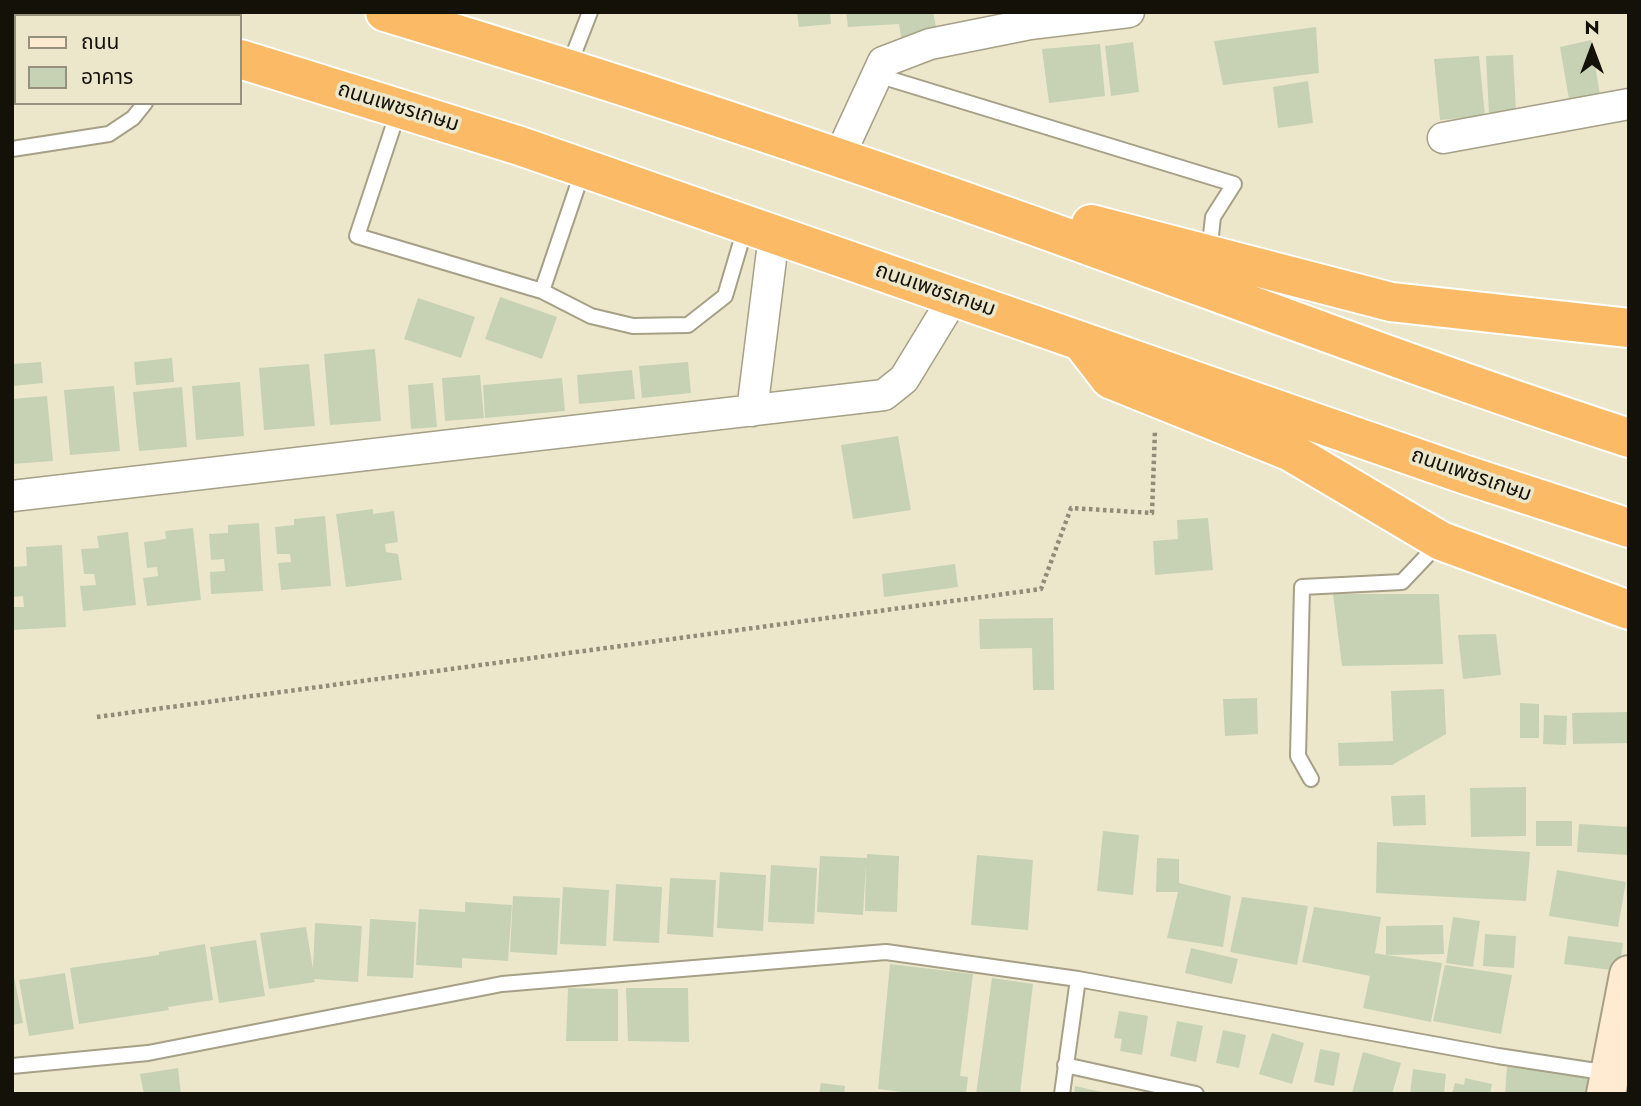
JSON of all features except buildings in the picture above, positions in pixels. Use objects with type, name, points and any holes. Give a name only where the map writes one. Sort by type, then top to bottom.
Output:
[{"type":"highway","points":[[385,12],[569,67],[839,157],[1503,397],[1629,438]]},
{"type":"highway","name":"ถนนเพชรเกษม","points":[[242,60],[584,168],[1466,475],[1629,528]]},
{"type":"highway","points":[[1037,227],[1084,222],[1391,302],[1629,328]]},
{"type":"highway","points":[[1081,341],[1110,379],[1289,451],[1441,541],[1629,610]]},
{"type":"street","points":[[839,157],[883,62],[930,44],[1030,24],[1129,12]]},
{"type":"street","points":[[1443,138],[1629,104]]},
{"type":"street","points":[[752,411],[760,230]]},
{"type":"street","points":[[12,496],[884,395],[904,379],[954,297]]},
{"type":"street","points":[[1608,1084],[1629,975]]},
{"type":"lane","points":[[569,67],[590,12]]},
{"type":"lane","points":[[877,75],[1234,184],[1213,217],[1209,254]]},
{"type":"lane","points":[[12,149],[109,134],[134,118],[144,105]]},
{"type":"lane","points":[[399,109],[357,236],[542,291],[591,316],[633,326],[688,325],[725,296],[760,230]]},
{"type":"lane","points":[[542,291],[584,168]]},
{"type":"lane","points":[[1311,779],[1298,756],[1302,587],[1402,582],[1441,541]]},
{"type":"lane","points":[[12,1066],[148,1053],[502,984],[886,952],[1079,979],[1498,1056],[1608,1084]]},
{"type":"lane","points":[[1062,1094],[1079,979]]},
{"type":"lane","points":[[1065,1065],[1196,1094]]},
{"type":"path","points":[[97,717],[1041,590],[1071,508],[1152,513],[1156,398]]}]
